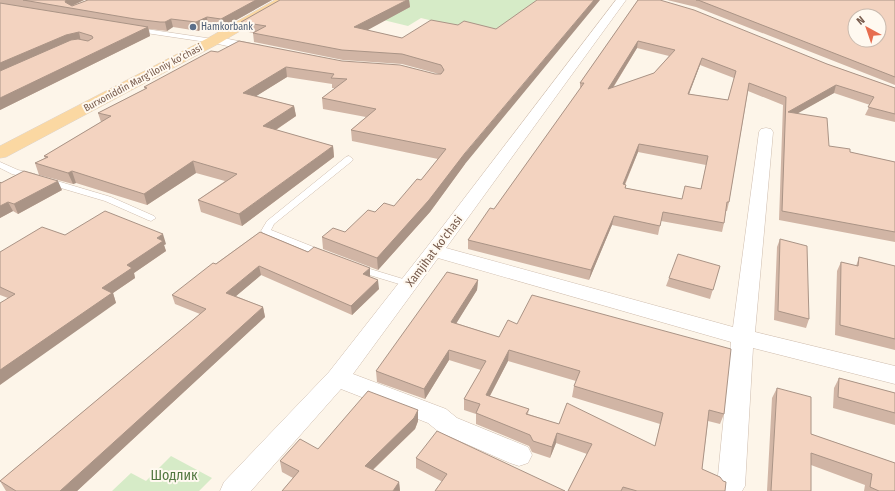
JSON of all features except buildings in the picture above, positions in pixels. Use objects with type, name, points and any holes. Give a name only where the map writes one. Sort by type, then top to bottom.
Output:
[{"type":"main road","name":"Burxoniddin Marg’iloniy ko’chasi","points":[[0,153],[213,41],[284,0]]},
{"type":"street","name":"Xamjihat ko'chasi","points":[[234,491],[337,378],[434,251],[621,0]]},
{"type":"street","points":[[213,41],[273,52]]},
{"type":"street","points":[[731,486],[744,337],[766,132]]},
{"type":"street","points":[[434,251],[744,337],[895,375]]},
{"type":"street","points":[[337,378],[437,416],[448,425],[519,455]]},
{"type":"lane","points":[[129,30],[146,31],[213,41]]},
{"type":"lane","points":[[329,257],[266,231],[270,223],[349,159]]},
{"type":"lane","points":[[0,165],[15,172],[108,199],[151,218]]},
{"type":"lane","points":[[350,266],[409,284]]},
{"type":"green space","points":[[391,0],[541,0],[494,36],[421,18],[408,26],[371,17]]},
{"type":"green space","name":"Шодлик","points":[[171,456],[212,478],[199,491],[112,491],[131,473],[146,481]]},
{"type":"place","name":"Hamkorbank","points":[[193,27]]}]
